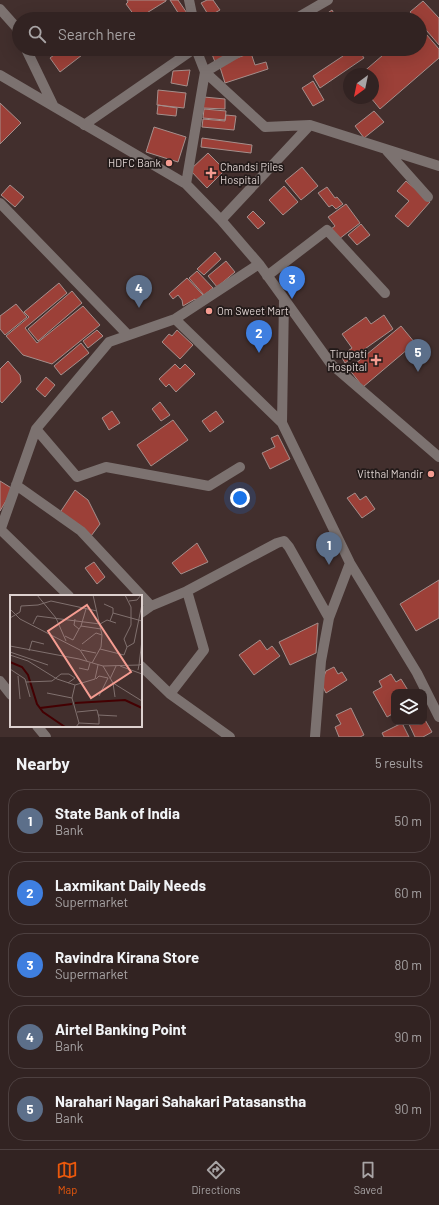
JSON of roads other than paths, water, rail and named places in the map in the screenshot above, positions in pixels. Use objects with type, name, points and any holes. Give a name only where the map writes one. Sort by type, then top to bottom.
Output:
[{"type":"street","points":[[307,12],[328,0]]},
{"type":"street","points":[[192,2],[193,12]]},
{"type":"street","points":[[0,9],[12,22]]},
{"type":"street","points":[[29,56],[53,105]]},
{"type":"street","points":[[84,125],[185,56]]},
{"type":"street","points":[[198,56],[205,72],[265,127],[310,126],[439,166]]},
{"type":"street","points":[[186,184],[205,72],[232,56]]},
{"type":"street","points":[[0,75],[186,184],[222,220],[259,264],[331,364],[439,457]]},
{"type":"street","points":[[222,220],[310,126]]},
{"type":"street","points":[[387,151],[428,197]]},
{"type":"street","points":[[0,203],[128,335]]},
{"type":"street","points":[[267,276],[327,230],[385,293]]},
{"type":"street","points":[[68,595],[0,530],[36,429],[109,342],[175,319],[259,264]]},
{"type":"street","points":[[282,423],[284,299]]},
{"type":"street","points":[[175,319],[282,423],[350,563],[417,674],[439,717]]},
{"type":"street","points":[[36,429],[77,477],[106,467],[209,486],[240,466]]},
{"type":"street","points":[[16,485],[81,531],[141,595]]},
{"type":"street","points":[[142,612],[151,606],[187,591],[277,543],[284,541],[289,547],[329,618]]},
{"type":"street","points":[[315,737],[321,661],[329,618],[350,563]]},
{"type":"street","points":[[170,694],[204,650],[187,591]]},
{"type":"street","points":[[142,596],[151,606]]},
{"type":"street","points":[[142,667],[170,694],[230,737]]},
{"type":"street","points":[[0,682],[10,694]]},
{"type":"street","points":[[38,727],[46,737]]},
{"type":"place","name":"HDFC Bank","points":[[169,163]]},
{"type":"place","name":"Chandsi Piles Hospital","points":[[211,173]]},
{"type":"place","name":"Ravindra Kirana Store","points":[[292,299]]},
{"type":"place","name":"Airtel Banking Point","points":[[139,308]]},
{"type":"place","name":"Om Sweet Mart","points":[[209,311]]},
{"type":"place","name":"Laxmikant Daily Needs","points":[[259,353]]},
{"type":"place","name":"Tirupati Hospital","points":[[376,360]]},
{"type":"place","name":"Narahari Nagari Sahakari Patasanstha","points":[[418,372]]},
{"type":"place","name":"Vitthal Mandir","points":[[431,474]]},
{"type":"place","name":"State Bank of India","points":[[329,565]]}]
